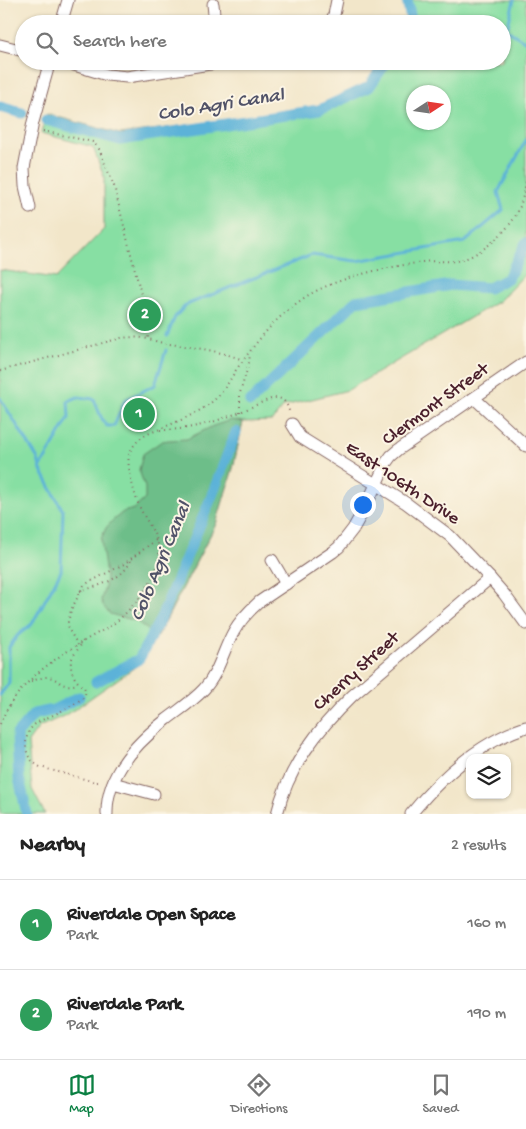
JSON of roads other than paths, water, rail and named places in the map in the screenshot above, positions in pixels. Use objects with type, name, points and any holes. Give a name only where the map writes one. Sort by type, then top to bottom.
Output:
[{"type":"street","points":[[64,15],[68,0]]},
{"type":"street","points":[[334,15],[337,0]]},
{"type":"street","points":[[213,4],[214,15]]},
{"type":"street","points":[[0,45],[15,49]]},
{"type":"street","points":[[30,208],[25,186],[24,168],[31,129],[47,70]]},
{"type":"street","points":[[91,70],[107,75],[127,77],[172,70]]},
{"type":"street","name":"Clermont Street","points":[[107,814],[108,800],[113,783],[122,764],[138,745],[205,688],[216,670],[233,632],[244,616],[259,602],[339,547],[353,529],[391,456],[526,362]]},
{"type":"street","points":[[474,398],[526,446]]},
{"type":"street","name":"East 106th Drive","points":[[292,424],[300,436],[406,503],[450,536],[504,594],[526,624]]},
{"type":"street","points":[[272,560],[286,584]]},
{"type":"street","name":"Cherry Street","points":[[277,814],[284,791],[301,757],[336,711],[490,578]]},
{"type":"street","points":[[411,814],[434,788],[471,756],[502,737],[526,727]]},
{"type":"street","points":[[113,783],[154,794]]},
{"type":"waterway","name":"Colo Agri Canal","points":[[407,0],[410,15]]},
{"type":"waterway","points":[[510,15],[514,0]]},
{"type":"waterway","points":[[511,33],[526,42]]},
{"type":"waterway","name":"Colo Agri Canal","points":[[46,120],[120,140],[319,110],[369,87],[381,70]]},
{"type":"waterway","name":"Colo Agri Canal","points":[[0,107],[22,113]]},
{"type":"waterway","points":[[167,336],[175,317],[186,305],[312,255],[356,261],[465,242],[503,210],[498,192],[526,140]]},
{"type":"waterway","name":"Colo Agri Canal","points":[[250,402],[356,301],[451,285],[489,288],[508,278],[526,243]]},
{"type":"waterway","points":[[0,695],[9,683],[9,647],[18,635],[32,624],[61,571],[63,511],[40,468],[69,418],[68,401],[78,397],[94,399],[101,417],[107,426],[114,426],[125,400],[155,385],[166,350]]},
{"type":"waterway","points":[[0,398],[38,459],[40,468]]},
{"type":"waterway","name":"Colo Agri Canal","points":[[96,682],[139,659],[160,620],[211,498],[236,432]]},
{"type":"waterway","name":"Colo Agri Canal","points":[[27,814],[19,778],[17,734],[34,714],[54,710],[79,697]]},
{"type":"place","name":"Riverdale Park","points":[[145,315]]},
{"type":"place","name":"Riverdale Open Space","points":[[139,414]]}]
